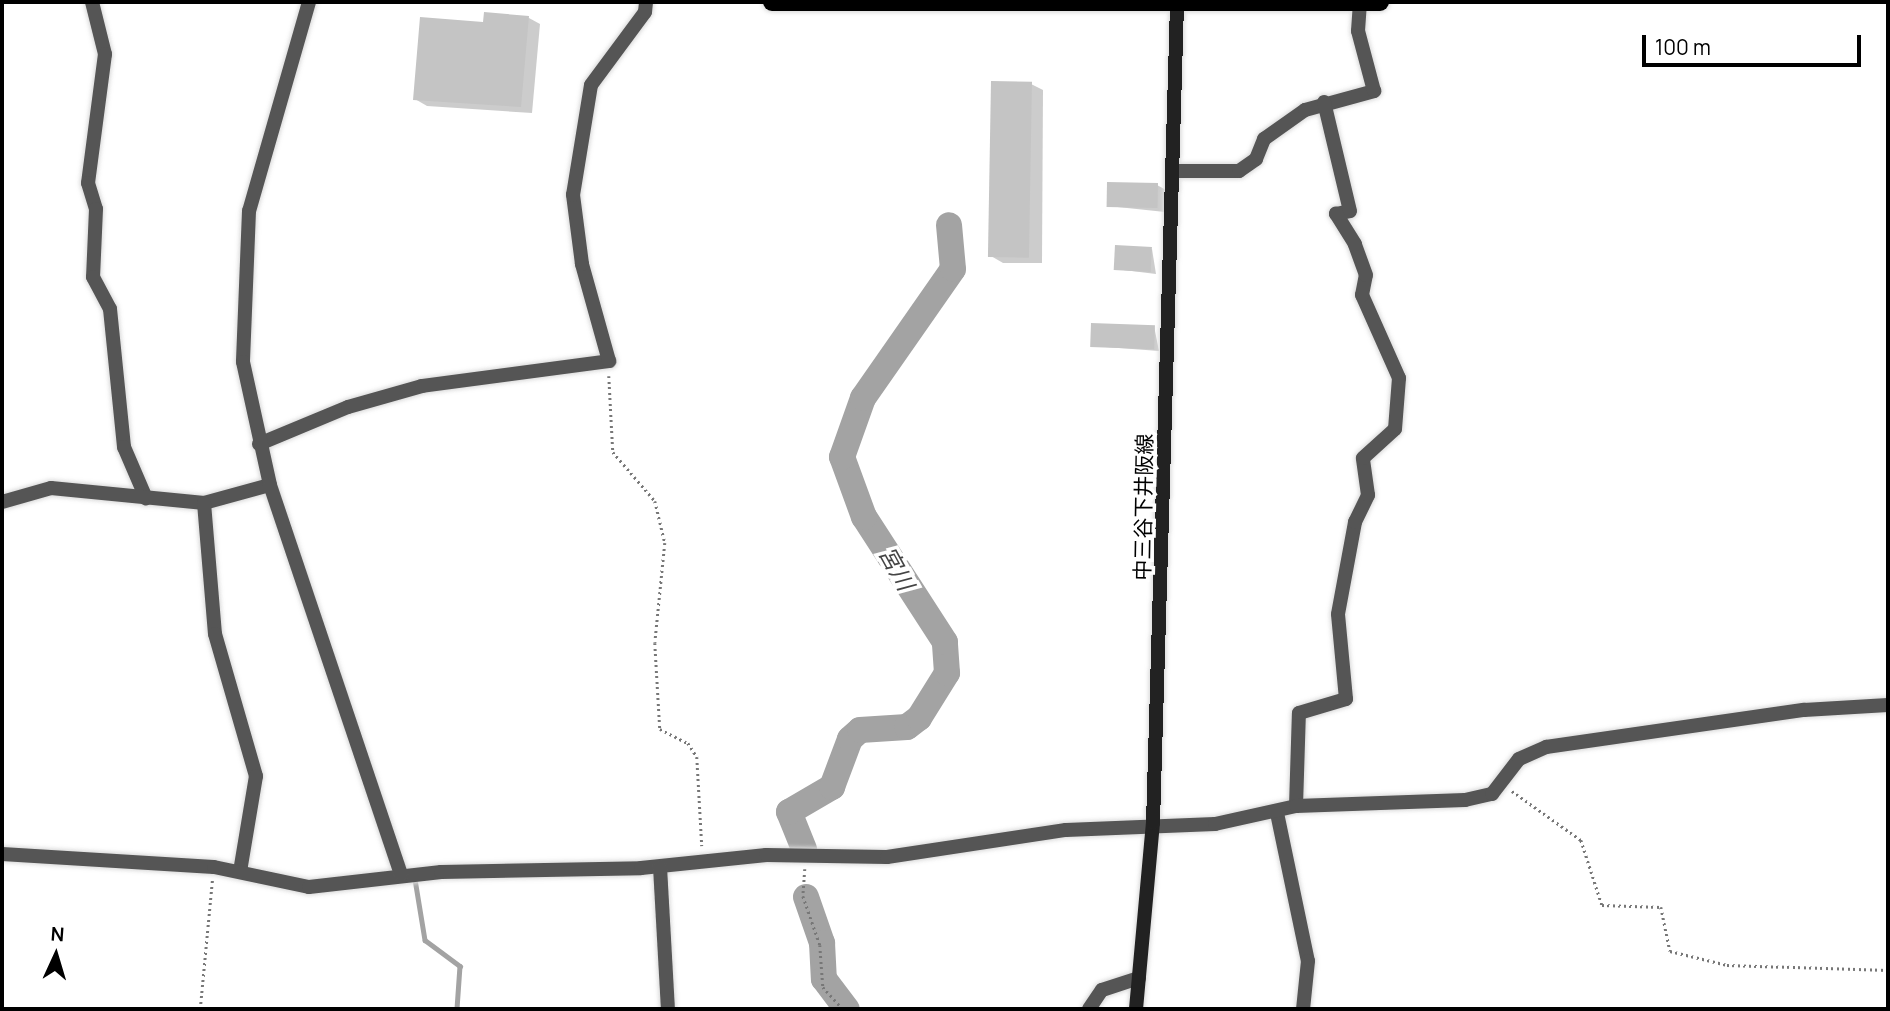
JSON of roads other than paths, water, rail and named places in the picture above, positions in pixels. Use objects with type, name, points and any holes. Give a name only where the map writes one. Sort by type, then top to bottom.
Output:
[{"type":"main road","points":[[772,2],[1380,2]]},
{"type":"main road","name":"中三谷下井阪線","points":[[1136,1009],[1153,823],[1178,3]]},
{"type":"street","points":[[92,2],[105,54],[88,183],[96,209],[93,277],[110,309],[124,447],[146,498]]},
{"type":"street","points":[[309,2],[249,211],[244,252],[243,362],[270,485],[401,875]]},
{"type":"street","points":[[259,444],[348,407],[422,386],[609,361],[582,264],[573,195],[591,85],[616,43],[645,12],[646,2]]},
{"type":"street","points":[[1173,171],[1239,171],[1256,159],[1264,139],[1324,103],[1374,91],[1357,31],[1360,2]]},
{"type":"street","points":[[1296,806],[1298,713],[1346,699],[1338,614],[1355,522],[1368,495],[1363,458],[1395,429],[1399,378],[1362,295],[1366,275],[1355,244],[1336,214],[1350,211],[1324,103]]},
{"type":"street","points":[[2,502],[51,488],[204,503],[270,485]]},
{"type":"street","points":[[204,503],[215,634],[256,776],[240,872]]},
{"type":"street","points":[[2,854],[214,867],[309,887],[401,875],[660,867],[806,855],[887,857],[1153,823],[1215,824],[1277,813],[1296,806],[1465,800],[1492,793],[1519,759],[1546,747],[1804,710],[1888,705]]},
{"type":"street","points":[[1277,813],[1308,961],[1303,1009]]},
{"type":"street","points":[[660,867],[668,1009]]},
{"type":"street","points":[[1089,1009],[1102,989],[1139,978]]},
{"type":"waterway","name":"宮川","points":[[804,849],[789,812],[832,787],[850,739],[860,730],[907,727],[919,718],[947,673],[945,642],[864,517],[842,457],[863,398],[953,269],[949,225]]},
{"type":"waterway","points":[[415,879],[425,940],[460,966],[457,1009]]},
{"type":"waterway","name":"宮川","points":[[806,897],[822,943],[824,979],[847,1009]]}]
